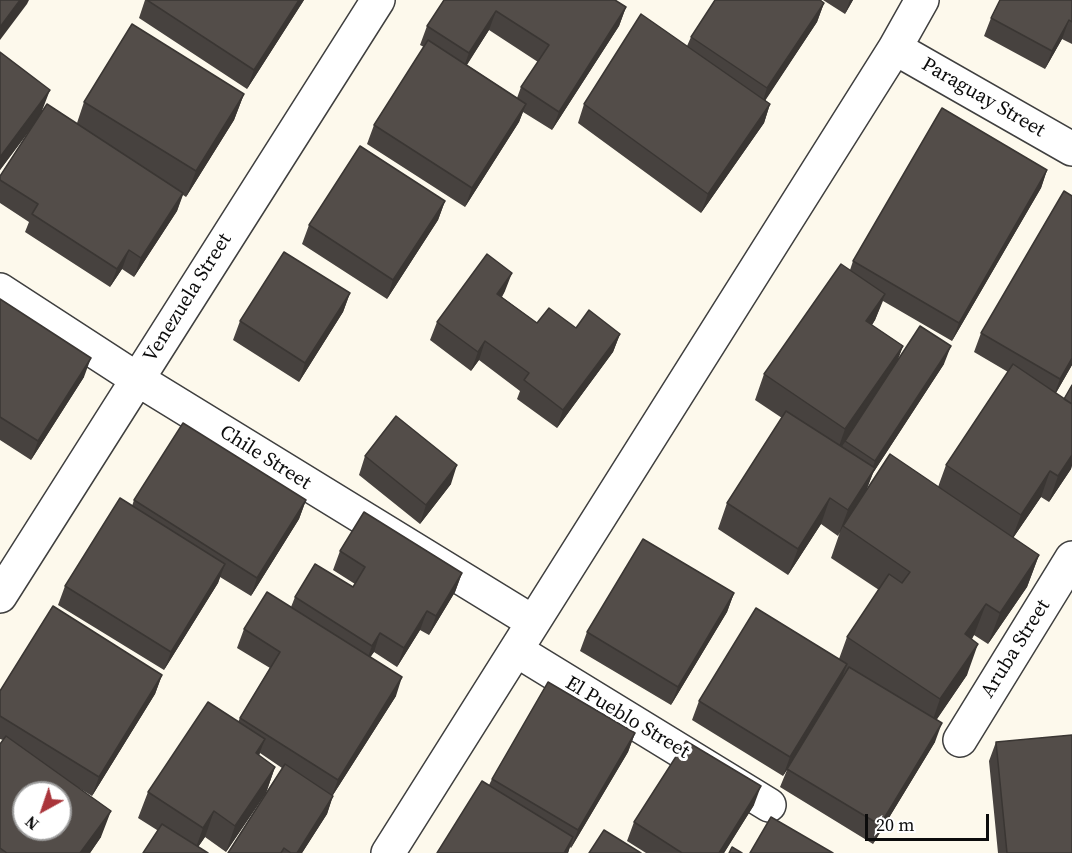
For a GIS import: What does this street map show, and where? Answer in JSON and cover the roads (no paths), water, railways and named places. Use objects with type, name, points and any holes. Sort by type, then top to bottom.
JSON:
[{"type":"street","name":"Venezuela Street","points":[[0,596],[378,0]]},
{"type":"street","points":[[388,853],[895,48],[922,0]]},
{"type":"street","name":"Paraguay Street","points":[[895,48],[1072,149]]},
{"type":"street","name":"Chile Street","points":[[0,290],[137,379],[533,622]]},
{"type":"street","name":"Aruba Street","points":[[960,740],[1072,558]]},
{"type":"street","name":"El Pueblo Street","points":[[516,650],[769,805]]}]
